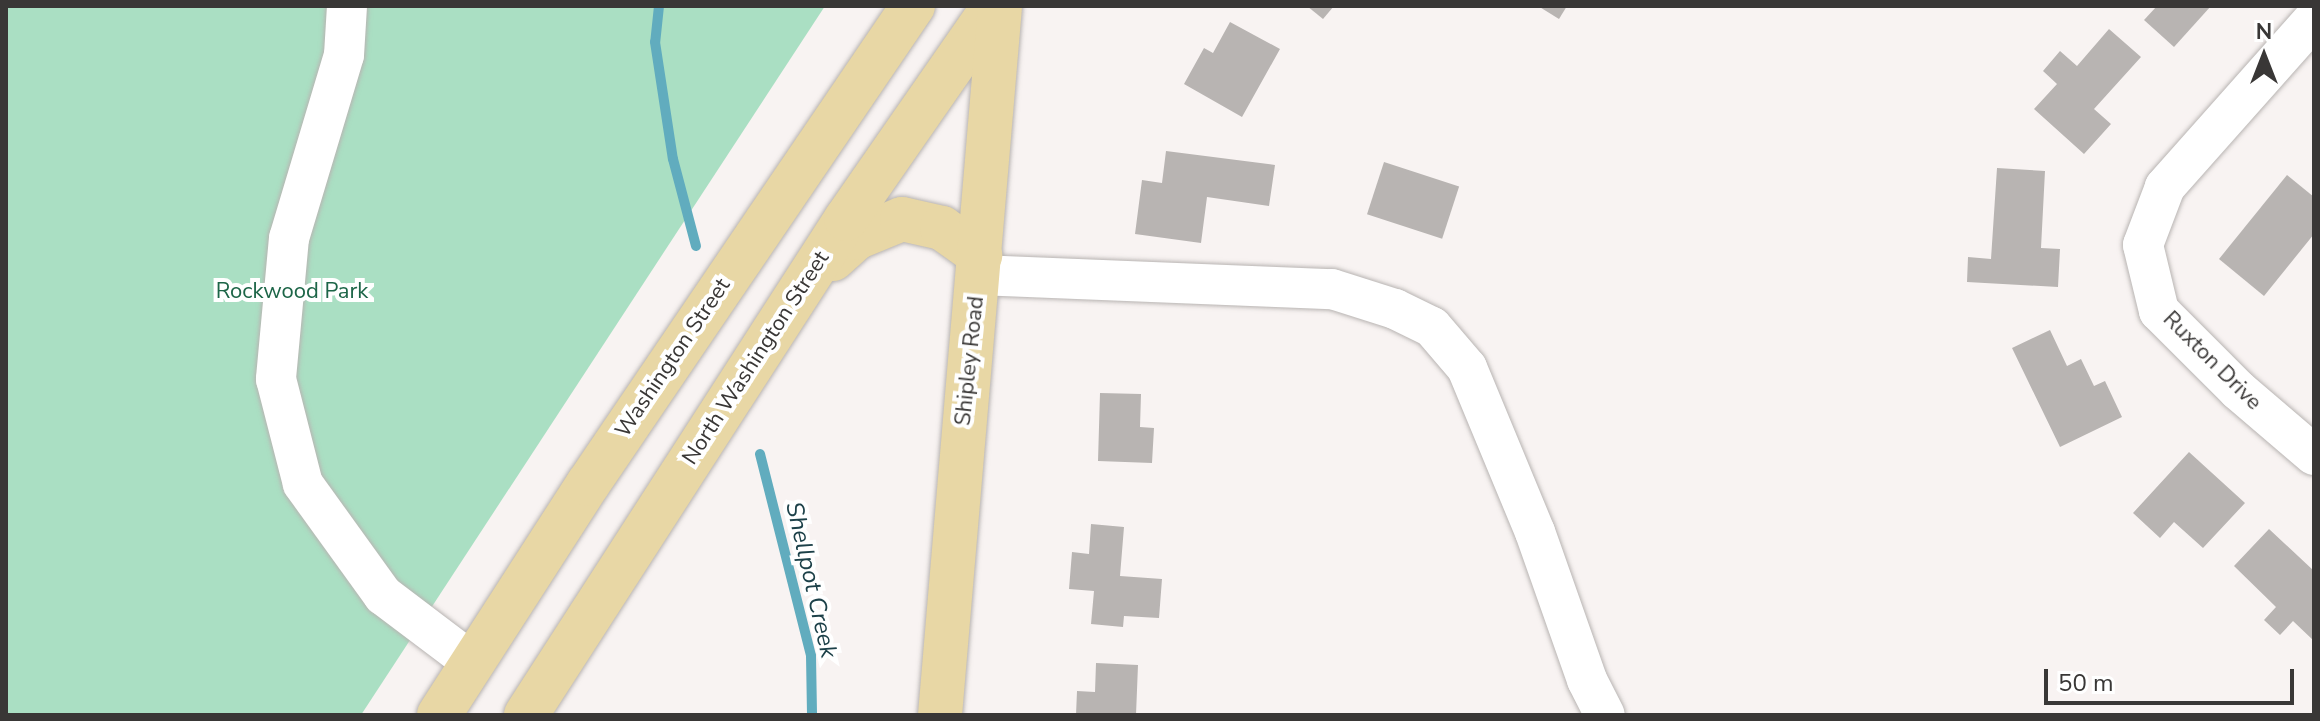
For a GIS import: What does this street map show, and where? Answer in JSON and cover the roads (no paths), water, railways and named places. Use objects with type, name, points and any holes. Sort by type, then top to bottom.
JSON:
[{"type":"main road","name":"Washington Street","points":[[439,715],[689,334],[913,6]]},
{"type":"main road","name":"Shipley Road","points":[[940,715],[979,265],[997,6]]},
{"type":"main road","name":"North Washington Street","points":[[526,715],[746,372],[997,6]]},
{"type":"main road","points":[[793,302],[856,238],[887,222],[917,221],[942,228],[979,265]]},
{"type":"street","points":[[347,6],[344,55],[289,238],[276,379],[303,484],[383,595],[473,663]]},
{"type":"street","name":"Ruxton Drive","points":[[2314,19],[2165,187],[2143,245],[2159,311],[2314,455]]},
{"type":"street","points":[[979,265],[1332,289],[1395,309],[1432,327],[1467,368],[1535,532],[1587,680],[1605,715]]},
{"type":"waterway","name":"Shellpot Creek","points":[[659,6],[655,42],[673,159],[696,246]]},
{"type":"waterway","name":"Shellpot Creek","points":[[760,454],[811,656],[812,715]]},
{"type":"park label","name":"Rockwood Park","points":[[292,292]]}]
